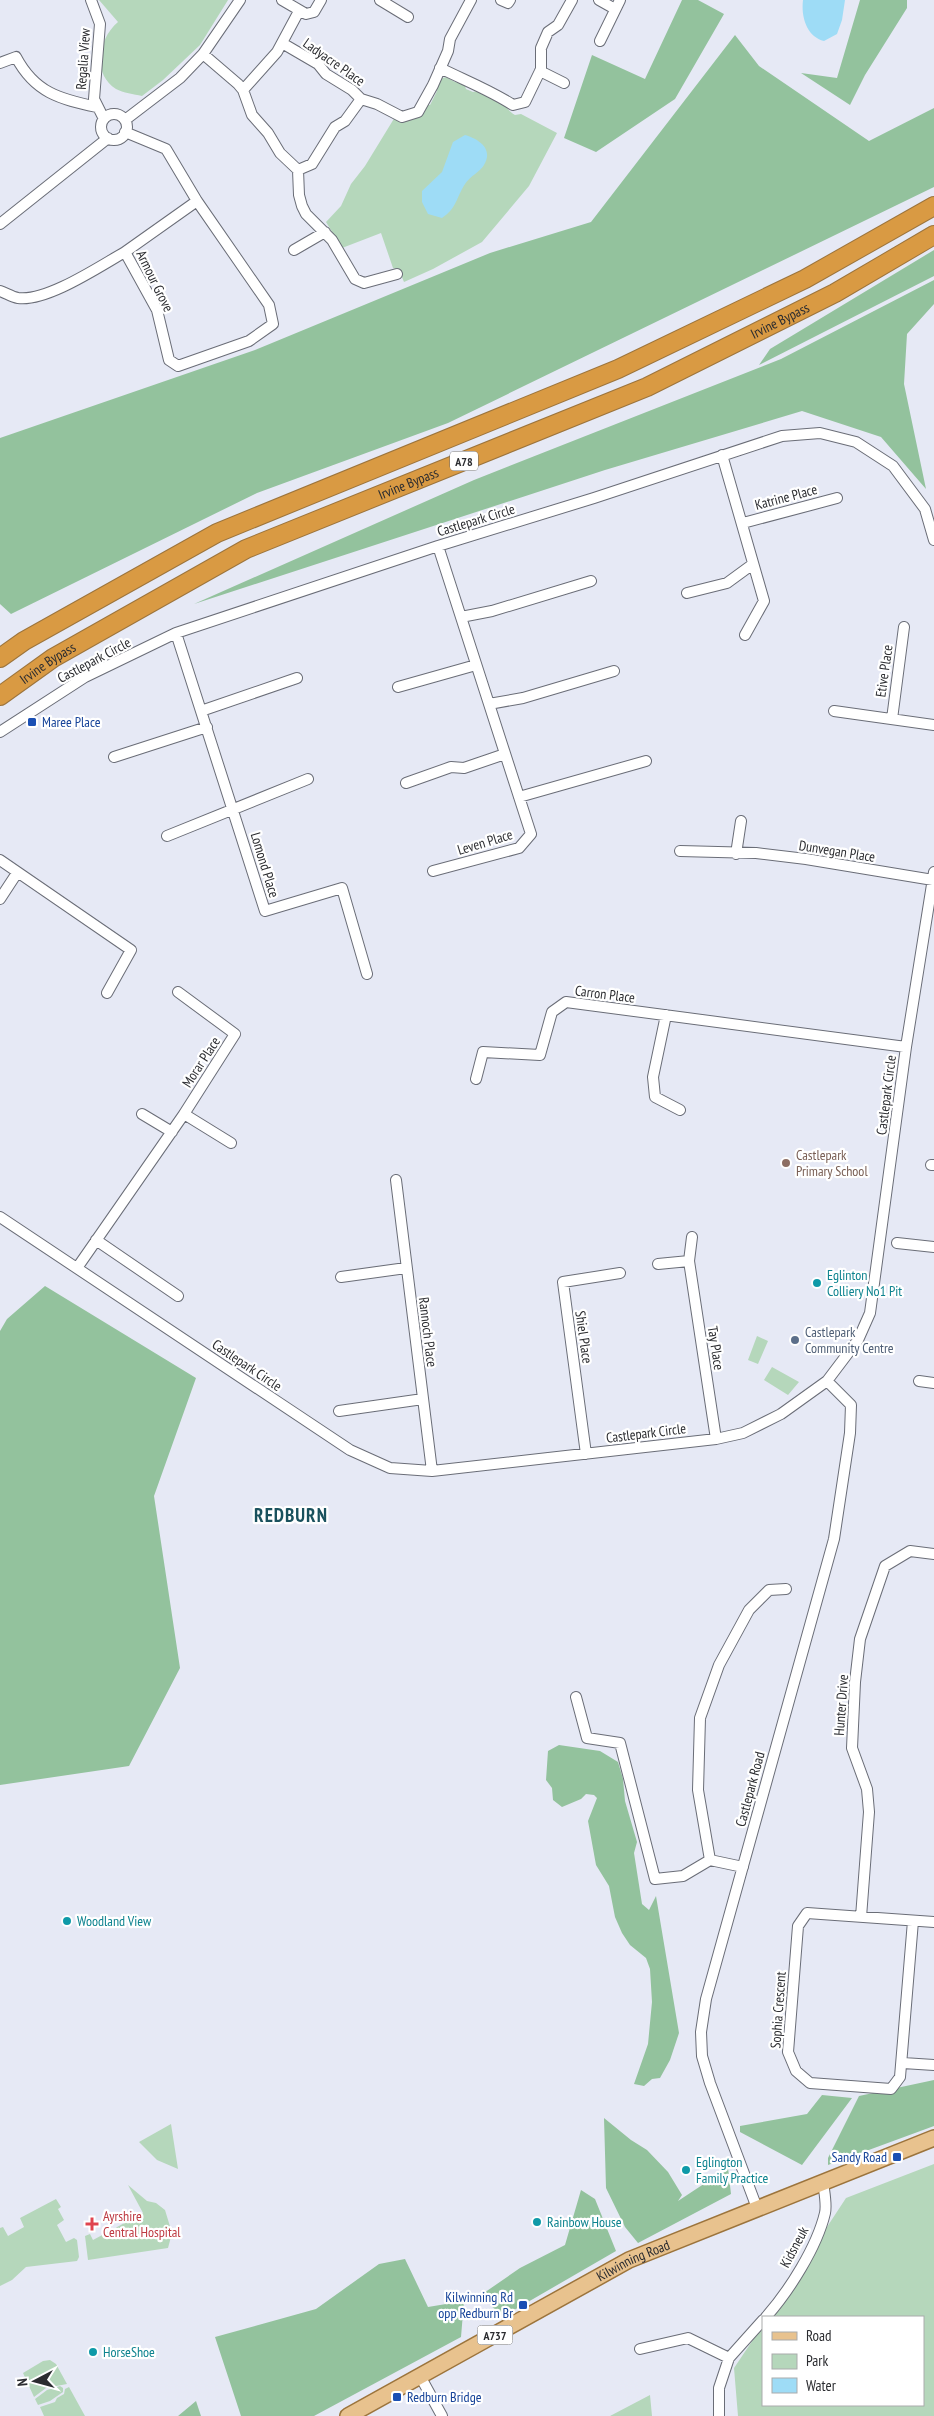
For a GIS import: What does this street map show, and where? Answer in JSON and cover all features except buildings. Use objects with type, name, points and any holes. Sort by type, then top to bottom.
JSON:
[{"type":"highway","name":"Irvine Bypass","points":[[0,658],[24,641],[217,533],[618,369],[805,280],[934,206]]},
{"type":"highway","name":"Irvine Bypass","points":[[0,696],[53,658],[246,549],[647,387],[835,293],[934,235]]},
{"type":"main road","name":"Kilwinning Road","points":[[348,2416],[629,2260],[934,2138]]},
{"type":"street","name":"Regalia View","points":[[91,0],[100,24],[94,99],[104,119]]},
{"type":"street","points":[[125,120],[180,78],[203,54],[240,0]]},
{"type":"street","points":[[282,0],[306,14],[314,12],[321,0]]},
{"type":"street","points":[[380,0],[408,17]]},
{"type":"street","points":[[471,0],[450,39],[448,52],[440,68],[479,88],[492,92],[513,105],[525,102],[540,71],[541,48],[548,32],[558,24],[572,0]]},
{"type":"street","points":[[502,0],[508,3],[510,0]]},
{"type":"street","points":[[599,0],[617,4],[600,41]]},
{"type":"street","name":"Ladyacre Place","points":[[243,90],[277,52],[299,11]]},
{"type":"street","name":"Ladyacre Place","points":[[282,43],[318,64],[326,74],[352,90],[361,99],[377,104],[402,117],[418,112],[440,68]]},
{"type":"street","points":[[203,54],[233,78],[243,90],[252,115],[268,133],[280,153],[298,170],[299,195],[306,214],[325,232],[357,281],[367,282],[397,274]]},
{"type":"street","points":[[0,62],[16,57],[32,81],[47,92],[65,100],[97,106]]},
{"type":"street","points":[[540,71],[564,83]]},
{"type":"street","points":[[298,170],[312,164],[335,128],[345,121],[361,99]]},
{"type":"street","points":[[125,120],[115,114],[104,119],[102,132],[108,138],[116,139],[126,132]]},
{"type":"street","points":[[125,120],[126,132]]},
{"type":"street","points":[[126,132],[166,149],[197,201]]},
{"type":"street","points":[[0,224],[108,138]]},
{"type":"street","name":"Armour Grove","points":[[197,201],[269,305],[273,324],[248,342],[178,366],[169,360],[157,310],[125,252],[197,201]]},
{"type":"street","points":[[294,250],[325,232]]},
{"type":"street","points":[[0,291],[18,298],[32,298],[62,288],[125,252]]},
{"type":"street","name":"Castlepark Circle","points":[[0,732],[85,677],[176,634],[438,546],[782,436],[820,433],[856,442],[893,466],[925,509],[934,540]]},
{"type":"street","name":"Katrine Place","points":[[722,455],[764,601],[745,635]]},
{"type":"street","name":"Katrine Place","points":[[743,523],[837,498]]},
{"type":"street","name":"Leven Place","points":[[433,871],[520,848],[531,834],[438,546]]},
{"type":"street","points":[[687,593],[727,583],[753,564]]},
{"type":"street","points":[[461,617],[492,611],[592,581]]},
{"type":"street","name":"Etive Place","points":[[892,719],[904,626]]},
{"type":"street","name":"Lomond Place","points":[[176,634],[265,911],[342,888],[368,974]]},
{"type":"street","points":[[398,687],[476,665]]},
{"type":"street","points":[[489,704],[523,698],[614,671]]},
{"type":"street","points":[[201,711],[297,678]]},
{"type":"street","name":"Etive Place","points":[[834,711],[934,725]]},
{"type":"street","points":[[114,757],[207,727]]},
{"type":"street","points":[[406,783],[451,767],[464,768],[505,754]]},
{"type":"street","points":[[519,797],[646,761]]},
{"type":"street","points":[[167,836],[308,779]]},
{"type":"street","points":[[736,854],[740,820]]},
{"type":"street","name":"Dunvegan Place","points":[[680,851],[736,854],[756,853],[933,876]]},
{"type":"street","points":[[0,860],[131,950],[107,993]]},
{"type":"street","points":[[0,899],[17,872]]},
{"type":"street","name":"Castlepark Circle","points":[[0,1217],[350,1450],[390,1468],[432,1471],[586,1454],[744,1433],[781,1414],[827,1381],[858,1340],[870,1313],[906,1047],[933,876]]},
{"type":"street","name":"Morar Place","points":[[77,1268],[172,1132],[235,1034],[178,992]]},
{"type":"street","name":"Carron Place","points":[[476,1079],[483,1052],[540,1055],[552,1012],[566,1002],[906,1047]]},
{"type":"street","points":[[666,1016],[653,1076],[655,1097],[680,1110]]},
{"type":"street","points":[[142,1114],[172,1132]]},
{"type":"street","points":[[184,1114],[231,1143]]},
{"type":"street","name":"Rannoch Place","points":[[396,1180],[432,1471]]},
{"type":"street","name":"Tay Place","points":[[692,1238],[689,1261],[716,1438]]},
{"type":"street","points":[[96,1240],[178,1296]]},
{"type":"street","points":[[897,1243],[934,1247]]},
{"type":"street","points":[[658,1264],[689,1261]]},
{"type":"street","points":[[341,1277],[406,1268]]},
{"type":"street","name":"Shiel Place","points":[[586,1454],[563,1282],[620,1273]]},
{"type":"street","name":"Castlepark Road","points":[[757,2208],[710,2083],[702,2056],[701,2032],[706,1998],[834,1539],[850,1433],[851,1405],[827,1381]]},
{"type":"street","points":[[920,1382],[934,1383]]},
{"type":"street","points":[[339,1411],[423,1399]]},
{"type":"street","name":"Hunter Drive","points":[[861,1917],[869,1812],[867,1789],[852,1748],[855,1682],[860,1638],[885,1566],[910,1551],[934,1554]]},
{"type":"street","points":[[710,1860],[698,1790],[700,1718],[719,1665],[749,1610],[769,1590],[786,1589]]},
{"type":"street","points":[[576,1697],[587,1738],[620,1743],[655,1879],[682,1876],[710,1860],[743,1867]]},
{"type":"street","name":"Sophia Crescent","points":[[861,1917],[807,1913],[798,1926],[788,2052],[796,2071],[810,2083],[891,2089],[900,2077],[903,2063],[913,1921]]},
{"type":"street","points":[[861,1917],[934,1922]]},
{"type":"street","points":[[903,2063],[934,2065]]},
{"type":"street","name":"Kidsneuk","points":[[767,2316],[777,2305],[814,2244],[826,2211],[823,2182]]},
{"type":"street","points":[[719,2416],[719,2388],[729,2358],[762,2321]]},
{"type":"street","points":[[640,2349],[688,2338],[729,2358]]},
{"type":"street","points":[[420,2376],[442,2416]]},
{"type":"green space","points":[[99,0],[228,0],[200,45],[163,80],[142,96],[116,89],[103,74],[100,56],[102,46],[111,29],[118,22]]},
{"type":"green space","points":[[682,0],[698,0],[724,14],[675,99],[596,152],[564,138],[592,55],[645,79]]},
{"type":"green space","points":[[860,0],[907,0],[907,8],[865,75],[850,105],[801,73],[837,78]]},
{"type":"green space","points":[[735,35],[759,66],[869,141],[934,108],[934,187],[448,423],[257,493],[11,614],[0,604],[0,438],[255,350],[490,253],[591,222]]},
{"type":"green space","points":[[446,77],[455,82],[464,83],[466,89],[473,92],[483,92],[495,96],[515,115],[521,114],[557,133],[529,186],[482,242],[433,269],[404,282],[399,270],[393,268],[381,233],[342,248],[326,222],[341,206],[351,184],[365,166],[395,117],[404,120],[418,117],[425,105],[430,105],[437,91],[436,86],[439,79]]},
{"type":"green space","points":[[934,250],[934,276],[759,365],[770,349]]},
{"type":"green space","points":[[934,280],[934,304],[907,334],[904,384],[926,489],[881,437],[802,411],[605,470],[194,604],[474,480],[781,359]]},
{"type":"green space","points":[[45,1286],[196,1378],[154,1496],[180,1668],[129,1766],[0,1785],[0,1331],[7,1319]]},
{"type":"green space","points":[[757,1336],[768,1341],[758,1364],[748,1360]]},
{"type":"green space","points":[[772,1367],[799,1382],[788,1395],[764,1380]]},
{"type":"green space","points":[[559,1745],[600,1751],[618,1762],[623,1779],[625,1801],[637,1842],[634,1853],[642,1904],[649,1910],[656,1896],[679,2033],[670,2060],[660,2078],[652,2079],[644,2086],[634,2084],[648,2044],[652,2002],[650,1969],[646,1958],[630,1945],[622,1933],[615,1917],[609,1886],[596,1865],[588,1821],[597,1798],[594,1795],[586,1794],[581,1799],[562,1807],[553,1800],[552,1788],[546,1780],[548,1751]]},
{"type":"green space","points":[[934,2080],[934,2126],[828,2165],[828,2158],[859,2096]]},
{"type":"green space","points":[[822,2095],[852,2098],[802,2165],[740,2132],[740,2126],[807,2114]]},
{"type":"green space","points":[[604,2118],[631,2140],[647,2150],[668,2172],[682,2195],[678,2201],[728,2168],[731,2194],[638,2243],[625,2227],[606,2188]]},
{"type":"green space","points":[[171,2124],[178,2169],[157,2160],[139,2142]]},
{"type":"green space","points":[[934,2164],[934,2416],[738,2416],[734,2368],[762,2326],[762,2406],[924,2406],[924,2316],[769,2316],[846,2198]]},
{"type":"green space","points":[[128,2185],[147,2201],[156,2203],[165,2210],[172,2233],[168,2248],[88,2260],[85,2236],[90,2234],[93,2240],[143,2213]]},
{"type":"green space","points":[[581,2190],[595,2199],[616,2251],[502,2317],[481,2295],[520,2268],[565,2245]]},
{"type":"green space","points":[[56,2199],[61,2207],[58,2209],[64,2220],[57,2225],[66,2242],[74,2238],[77,2240],[79,2257],[77,2261],[26,2267],[12,2280],[0,2286],[0,2228],[3,2227],[8,2236],[24,2227],[20,2218]]},
{"type":"green space","points":[[405,2259],[428,2307],[464,2301],[461,2337],[314,2416],[241,2416],[215,2337],[316,2309],[379,2264]]},
{"type":"green space","points":[[50,2360],[56,2364],[67,2384],[46,2388],[34,2397],[23,2373],[43,2361]]},
{"type":"green space","points":[[60,2386],[63,2388],[63,2392],[50,2401],[38,2405],[35,2399],[47,2390]]},
{"type":"green space","points":[[69,2387],[85,2416],[44,2416],[40,2407],[55,2402],[57,2398],[64,2394],[65,2389]]},
{"type":"green space","points":[[650,2395],[652,2416],[610,2416]]},
{"type":"green space","points":[[196,2401],[201,2416],[178,2416]]},
{"type":"water","points":[[803,0],[845,0],[842,20],[837,34],[824,41],[813,35],[804,19]]},
{"type":"water","points":[[465,135],[483,145],[486,149],[487,159],[480,170],[467,181],[453,207],[447,214],[442,218],[428,214],[422,202],[422,191],[442,172],[453,142]]},
{"type":"place","name":"Maree Place","points":[[32,722]]},
{"type":"place","name":"Castlepark Primary School","points":[[786,1163]]},
{"type":"place","name":"Eglinton Colliery No1 Pit","points":[[817,1283]]},
{"type":"place","name":"Castlepark Community Centre","points":[[795,1340]]},
{"type":"place","name":"Woodland View","points":[[67,1921]]},
{"type":"place","name":"Sandy Road","points":[[897,2157]]},
{"type":"place","name":"Eglington Family Practice","points":[[686,2170]]},
{"type":"place","name":"Rainbow House","points":[[537,2222]]},
{"type":"place","name":"Ayrshire Central Hospital","points":[[92,2224]]},
{"type":"place","name":"Kilwinning Rd opp Redburn Br","points":[[523,2305]]},
{"type":"place","name":"HorseShoe","points":[[93,2352]]},
{"type":"place","name":"Redburn Bridge","points":[[397,2397]]},
{"type":"district","name":"REDBURN","points":[[291,1515]]}]
